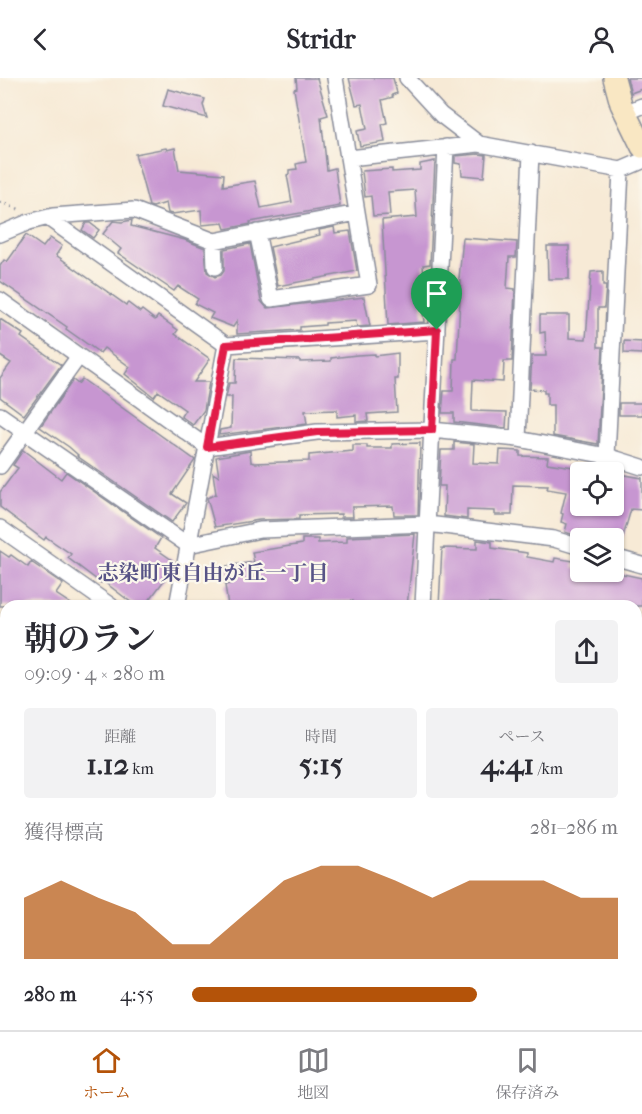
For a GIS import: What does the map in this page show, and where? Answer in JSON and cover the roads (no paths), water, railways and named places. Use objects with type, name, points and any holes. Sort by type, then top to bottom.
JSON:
[{"type":"street","points":[[257,232],[271,299],[369,285],[335,78]]},
{"type":"street","points":[[407,78],[441,115],[479,144]]},
{"type":"street","points":[[614,78],[634,110],[642,147]]},
{"type":"street","points":[[349,158],[479,144],[621,170],[642,161]]},
{"type":"street","points":[[423,600],[446,147]]},
{"type":"street","points":[[518,439],[531,153]]},
{"type":"street","points":[[607,456],[621,170]]},
{"type":"street","points":[[0,234],[29,222],[53,216],[134,210],[214,241],[357,213]]},
{"type":"street","points":[[48,218],[226,345],[437,330]]},
{"type":"street","points":[[214,241],[215,267]]},
{"type":"street","points":[[0,300],[207,447],[317,432],[432,430],[518,439],[607,456],[642,467]]},
{"type":"street","points":[[178,600],[226,345]]},
{"type":"street","points":[[0,466],[80,356]]},
{"type":"street","points":[[0,415],[188,545],[260,530],[427,524],[554,539],[570,544]]},
{"type":"street","points":[[0,528],[102,600]]},
{"type":"street","points":[[624,560],[642,565]]},
{"type":"district","name":"志染町東自由が丘一丁目","points":[[213,573]]}]
